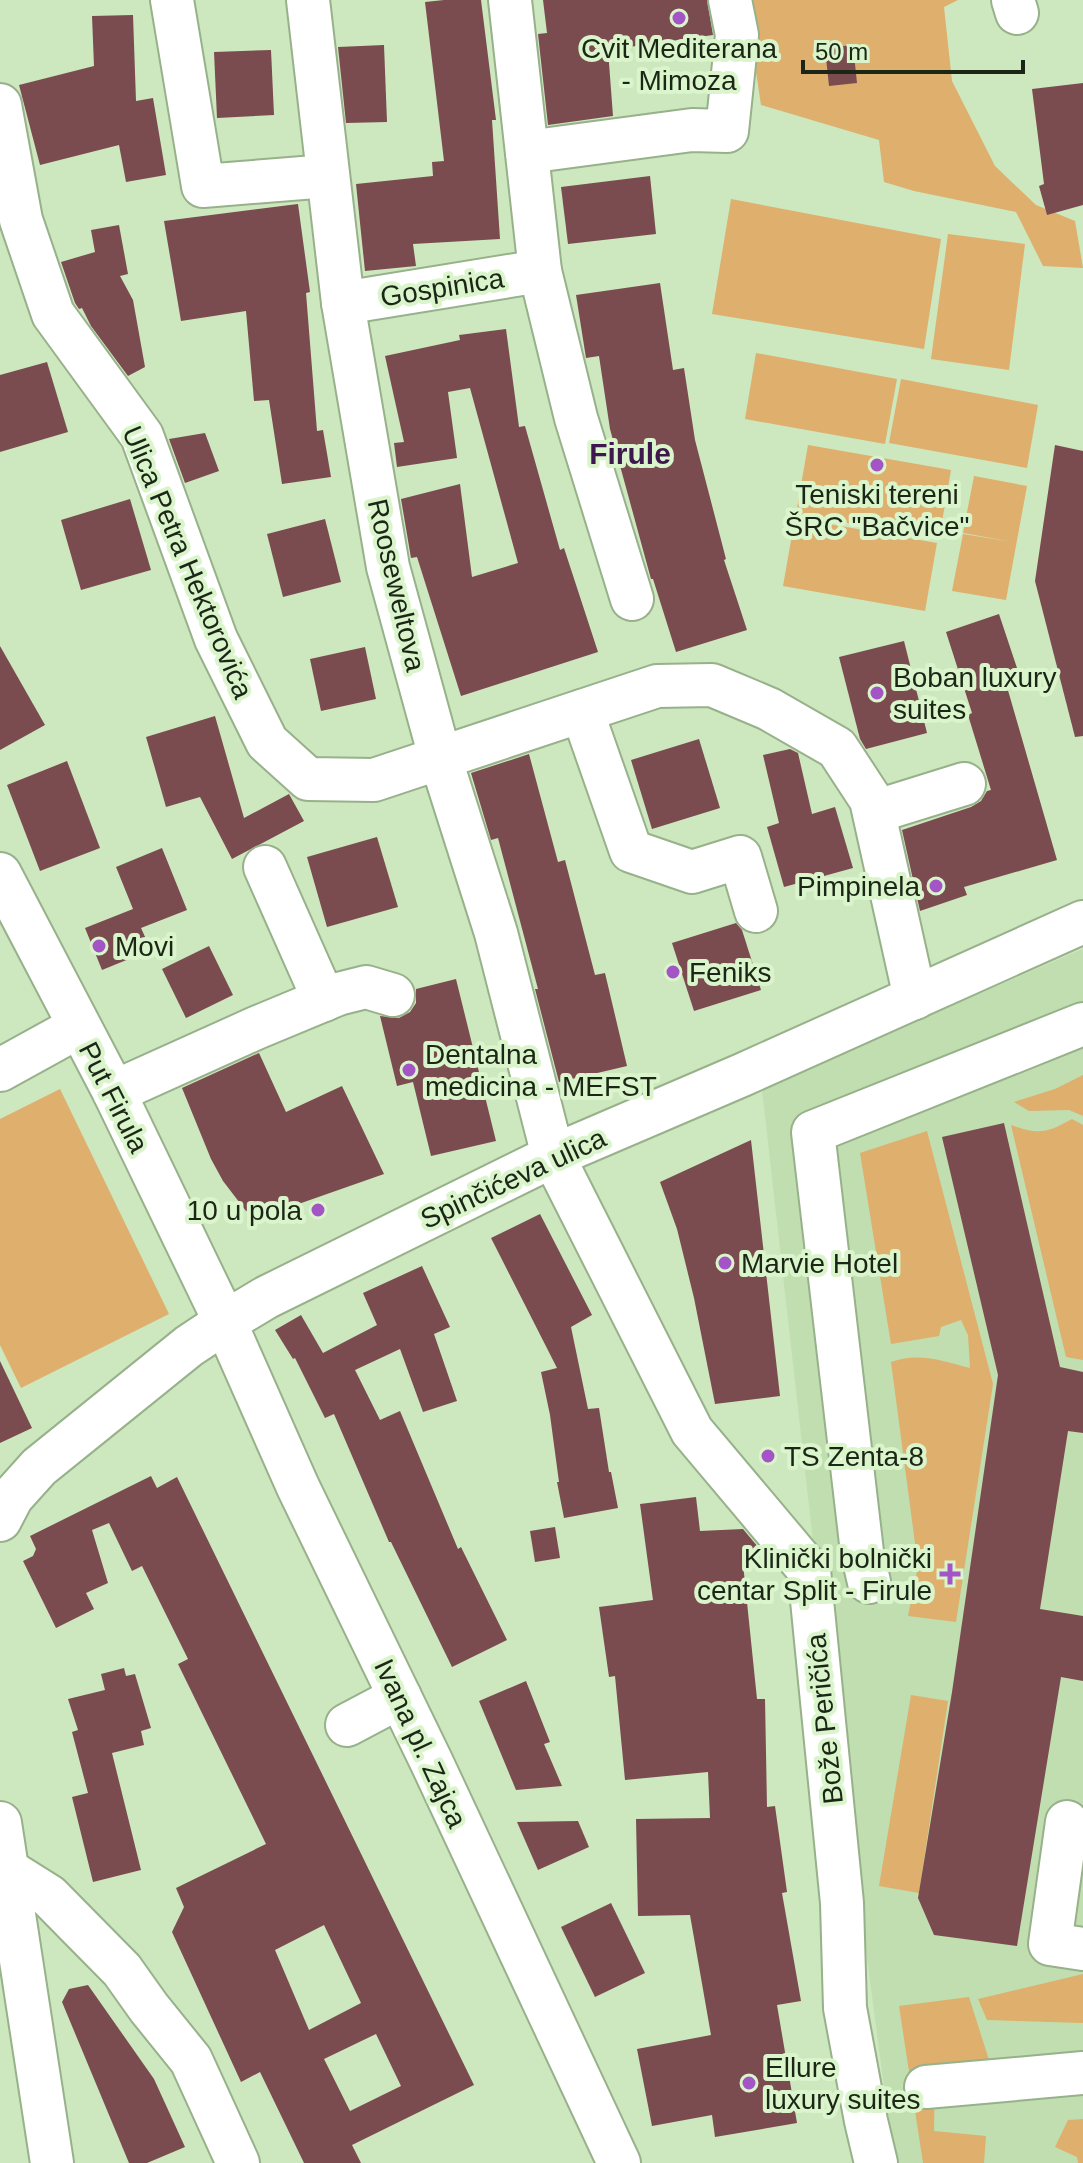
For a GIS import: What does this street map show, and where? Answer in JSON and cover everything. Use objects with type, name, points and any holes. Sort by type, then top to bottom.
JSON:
[{"type":"street","points":[[172,0],[203,186],[328,176]]},
{"type":"street","name":"Rooseweltova","points":[[308,0],[343,303],[388,567],[440,757],[496,933],[553,1156]]},
{"type":"street","name":"Gospinica","points":[[510,0],[540,271],[576,418],[632,599]]},
{"type":"street","points":[[527,152],[692,130],[727,131],[737,35],[730,0]]},
{"type":"street","name":"Ulica Petra Hektorovića","points":[[0,105],[21,220],[53,314],[142,436],[216,639],[267,742],[308,779],[374,780],[657,686],[712,685],[769,709],[837,748],[871,800],[915,998]]},
{"type":"street","name":"Gospinica","points":[[343,303],[540,271]]},
{"type":"street","points":[[582,711],[631,851],[692,872],[740,857],[756,911]]},
{"type":"street","points":[[874,812],[964,784]]},
{"type":"street","points":[[265,867],[324,1000]]},
{"type":"street","name":"Put Firula","points":[[0,874],[114,1092],[225,1322]]},
{"type":"street","name":"Spinčićeva ulica","points":[[0,1520],[12,1497],[39,1467],[189,1346],[267,1297],[553,1156],[1083,922]]},
{"type":"street","points":[[114,1092],[324,1000],[366,987],[393,995]]},
{"type":"street","points":[[553,1156],[692,1431],[809,1570],[866,1567],[813,1132],[1083,1024]]},
{"type":"street","points":[[0,1070],[78,1027]]},
{"type":"street","name":"Ivana pl. Zajca","points":[[225,1322],[298,1487],[619,2163]]},
{"type":"street","name":"Bože Peričića","points":[[809,1570],[842,1903],[845,2008],[876,2163]]},
{"type":"street","points":[[347,1725],[400,1697]]},
{"type":"street","points":[[1067,1822],[1050,1944],[1083,1949]]},
{"type":"street","points":[[0,1823],[52,2163]]},
{"type":"street","points":[[6,1869],[49,1896],[122,1970],[191,2060],[238,2163]]},
{"type":"street","points":[[926,2087],[1083,2073]]},
{"type":"shaded area","points":[[745,0],[958,0],[944,7],[952,81],[995,166],[1036,205],[1075,221],[1083,268],[1043,266],[1016,212],[884,182],[879,140],[761,105]]},
{"type":"shaded area","points":[[731,199],[941,239],[924,349],[712,314]]},
{"type":"shaded area","points":[[948,234],[1025,244],[1009,370],[931,359]]},
{"type":"shaded area","points":[[756,353],[897,379],[885,444],[745,419]]},
{"type":"shaded area","points":[[901,379],[1038,405],[1027,468],[889,443]]},
{"type":"shaded area","points":[[808,445],[951,470],[939,539],[796,514]]},
{"type":"shaded area","points":[[974,476],[1027,486],[1006,600],[952,591],[963,534],[1013,542],[963,533]]},
{"type":"shaded area","points":[[795,518],[937,543],[925,611],[783,586]]},
{"type":"shaded area","name":"Klinički bolnički centar Split - Firule","points":[[1083,949],[1083,2163],[892,2163],[819,1594],[762,1089]]},
{"type":"shaded area","points":[[1083,1075],[1083,1116],[1069,1110],[1029,1111],[1014,1102],[1055,1089]]},
{"type":"shaded area","points":[[60,1089],[169,1314],[21,1388],[0,1345],[0,1119]]},
{"type":"shaded area","points":[[1072,1119],[1083,1125],[1083,1360],[1066,1357],[1011,1125],[1043,1131]]},
{"type":"shaded area","points":[[927,1131],[993,1384],[956,1622],[908,1616],[918,1566],[891,1362],[921,1358],[970,1368],[968,1335],[961,1320],[941,1327],[939,1336],[891,1344],[860,1153]]},
{"type":"shaded area","points":[[911,1695],[948,1701],[919,1893],[879,1886]]},
{"type":"shaded area","points":[[1083,1974],[1083,2023],[987,2020],[978,1999]]},
{"type":"shaded area","points":[[969,1997],[990,2063],[935,2070],[934,2131],[986,2136],[984,2163],[923,2163],[899,2006]]},
{"type":"shaded area","points":[[1083,2119],[1083,2163],[1078,2163],[1077,2157],[1055,2147],[1068,2120]]},
{"type":"building","points":[[481,0],[496,120],[492,120],[500,239],[413,244],[416,266],[365,271],[356,184],[433,176],[432,162],[444,161],[425,2]]},
{"type":"building","points":[[543,0],[707,0],[713,35],[608,50],[613,116],[548,125],[538,34],[547,33]]},
{"type":"building","points":[[133,15],[136,101],[153,98],[166,175],[126,182],[119,145],[40,165],[19,85],[94,66],[92,16]]},
{"type":"building","points":[[384,45],[387,122],[346,123],[338,47]]},
{"type":"building","points":[[853,45],[857,83],[829,86],[825,48]]},
{"type":"building","points":[[271,50],[274,115],[217,118],[214,52]]},
{"type":"building","points":[[1083,83],[1083,205],[1047,215],[1039,186],[1044,184],[1032,89]]},
{"type":"building","points":[[650,176],[656,234],[568,244],[561,187]]},
{"type":"building","points":[[298,204],[310,292],[306,293],[317,431],[323,430],[331,477],[282,484],[269,400],[254,401],[246,311],[181,321],[164,221]]},
{"type":"building","points":[[119,225],[128,274],[120,276],[133,300],[145,367],[128,376],[91,326],[82,308],[79,309],[75,303],[61,262],[95,252],[91,230]]},
{"type":"building","points":[[660,283],[673,370],[684,368],[695,440],[724,560],[747,630],[676,652],[651,579],[610,429],[599,356],[586,358],[576,295]]},
{"type":"building","points":[[506,329],[519,427],[525,426],[560,550],[564,548],[598,652],[461,696],[417,557],[411,558],[401,499],[460,484],[472,577],[518,563],[470,388],[448,392],[457,458],[397,467],[394,443],[404,442],[385,356],[460,340],[459,335]]},
{"type":"building","points":[[47,362],[68,432],[0,452],[0,375]]},
{"type":"building","points":[[205,433],[219,471],[185,483],[169,439]]},
{"type":"building","points":[[1055,445],[1083,451],[1083,736],[1075,737],[1035,581]]},
{"type":"building","points":[[130,499],[151,570],[81,590],[61,520]]},
{"type":"building","points":[[325,519],[341,582],[283,597],[267,534]]},
{"type":"building","points":[[999,614],[1017,668],[1003,673],[1057,860],[964,887],[967,895],[920,911],[902,830],[971,807],[991,790],[968,715],[972,713],[946,632]]},
{"type":"building","points":[[904,641],[927,733],[866,749],[860,739],[839,657]]},
{"type":"building","points":[[0,646],[45,725],[0,750]]},
{"type":"building","points":[[365,647],[376,699],[321,711],[310,659]]},
{"type":"building","points":[[215,716],[244,818],[289,794],[304,821],[232,859],[200,797],[166,807],[146,737]]},
{"type":"building","points":[[699,739],[720,808],[652,829],[631,760]]},
{"type":"building","points":[[790,749],[798,753],[812,814],[835,807],[853,868],[784,887],[767,827],[779,823],[763,755]]},
{"type":"building","points":[[529,754],[558,862],[565,860],[595,975],[605,973],[627,1066],[559,1082],[498,838],[491,840],[471,773]]},
{"type":"building","points":[[67,761],[100,848],[40,871],[7,785]]},
{"type":"building","points":[[377,837],[398,907],[327,927],[307,857]]},
{"type":"building","points":[[162,848],[187,910],[141,928],[151,950],[102,970],[85,928],[133,909],[116,867]]},
{"type":"building","points":[[736,923],[742,930],[761,990],[694,1011],[672,943]]},
{"type":"building","points":[[209,946],[233,995],[186,1018],[162,969]]},
{"type":"building","points":[[456,979],[496,1141],[431,1156],[413,1082],[397,1086],[380,1016],[399,1018],[410,1012],[416,1003],[416,989]]},
{"type":"building","points":[[259,1053],[286,1112],[342,1086],[384,1174],[270,1214],[246,1211],[211,1159],[182,1088]]},
{"type":"building","points":[[1004,1123],[1060,1367],[1083,1372],[1083,1433],[1068,1431],[1040,1609],[1083,1616],[1083,1681],[1061,1677],[1017,1946],[934,1935],[918,1898],[952,1692],[998,1375],[942,1137]]},
{"type":"building","name":"Marvie Hotel","points":[[751,1140],[780,1396],[715,1404],[677,1229],[660,1182]]},
{"type":"building","points":[[540,1214],[592,1315],[571,1327],[588,1409],[599,1408],[618,1508],[564,1518],[541,1372],[557,1368],[491,1238]]},
{"type":"building","points":[[422,1266],[450,1327],[434,1334],[457,1401],[423,1412],[400,1349],[355,1370],[380,1420],[400,1411],[458,1549],[461,1547],[507,1640],[452,1667],[389,1542],[334,1414],[325,1418],[295,1358],[275,1330],[301,1315],[323,1353],[377,1325],[363,1293]]},
{"type":"building","points":[[0,1361],[32,1428],[0,1443]]},
{"type":"building","points":[[151,1476],[157,1488],[177,1477],[474,2085],[352,2145],[361,2163],[304,2163],[260,2072],[241,2082],[172,1932],[184,1907],[176,1888],[266,1844],[178,1664],[188,1659],[142,1566],[132,1571],[109,1523],[92,1530],[108,1583],[86,1593],[94,1609],[56,1628],[23,1561],[33,1556],[36,1549],[30,1536]],"holes":[[[324,1925],[361,2003],[309,2030],[275,1950]],[[376,2034],[401,2086],[350,2111],[324,2059]]]},
{"type":"building","points":[[696,1497],[700,1531],[743,1529],[763,1553],[742,1554],[757,1699],[765,1699],[767,1807],[775,1806],[787,1892],[782,1893],[801,2001],[777,2005],[797,2123],[715,2137],[712,2115],[652,2126],[637,2049],[711,2035],[690,1915],[638,1916],[636,1819],[710,1818],[708,1772],[625,1780],[615,1676],[609,1677],[599,1607],[653,1600],[640,1504]]},
{"type":"building","points":[[555,1527],[560,1558],[535,1562],[530,1531]]},
{"type":"building","points":[[124,1668],[126,1676],[135,1674],[151,1728],[141,1731],[144,1745],[112,1753],[141,1870],[93,1882],[72,1797],[88,1793],[72,1732],[78,1730],[68,1699],[105,1690],[101,1674]]},
{"type":"building","points":[[526,1681],[550,1742],[544,1744],[562,1786],[516,1790],[479,1701]]},
{"type":"building","points":[[578,1821],[589,1847],[538,1870],[517,1822]]},
{"type":"building","points":[[611,1903],[645,1973],[595,1997],[561,1927]]},
{"type":"building","points":[[88,1985],[154,2079],[185,2147],[147,2163],[129,2163],[62,2002],[69,1989]]},
{"type":"place","name":"Cvit Mediterana - Mimoza","points":[[679,18]]},
{"type":"place","name":"Teniski tereni ŠRC \"Bačvice\"","points":[[877,465]]},
{"type":"place","name":"Boban luxury suites","points":[[877,693]]},
{"type":"place","name":"Pimpinela","points":[[936,886]]},
{"type":"place","name":"Movi","points":[[99,946]]},
{"type":"place","name":"Feniks","points":[[673,972]]},
{"type":"place","name":"Dentalna medicina - MEFST","points":[[409,1070]]},
{"type":"place","name":"10 u pola","points":[[318,1210]]},
{"type":"place","name":"Marvie Hotel","points":[[725,1263]]},
{"type":"place","name":"TS Zenta-8","points":[[768,1456]]},
{"type":"place","name":"Klinički bolnički centar Split - Firule","points":[[950,1574]]},
{"type":"place","name":"Ellure luxury suites","points":[[749,2083]]},
{"type":"district","name":"Firule","points":[[630,454]]}]
